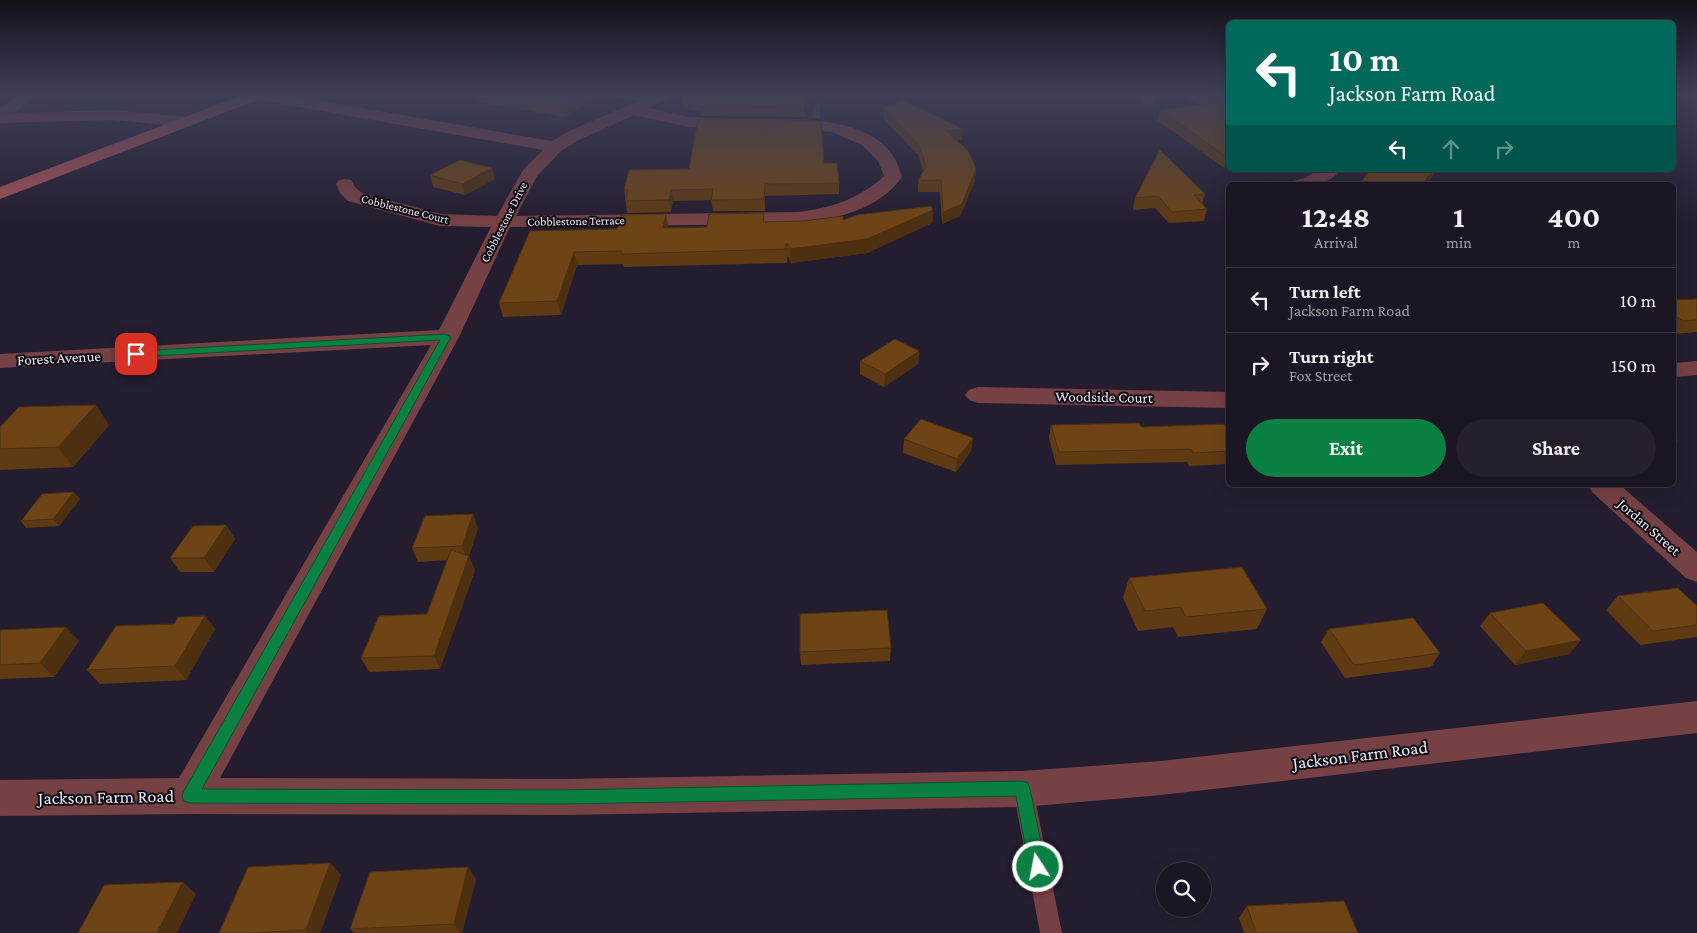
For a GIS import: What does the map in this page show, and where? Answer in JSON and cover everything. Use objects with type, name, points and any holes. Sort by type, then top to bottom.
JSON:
[{"type":"main road","points":[[0,193],[149,137]]},
{"type":"street","points":[[497,137],[555,147]]},
{"type":"street","name":"Cobblestone Drive","points":[[190,796],[446,337],[529,174],[555,147],[572,137]]},
{"type":"street","name":"Cobblestone Terrace","points":[[503,222],[788,218],[824,215],[865,200],[880,191],[893,177],[886,158],[868,141],[858,137]]},
{"type":"street","points":[[1311,182],[1328,172]]},
{"type":"street","name":"Cobblestone Court","points":[[345,184],[346,189],[356,197],[440,220],[503,222]]},
{"type":"street","name":"Forest Avenue","points":[[0,361],[446,337]]},
{"type":"street","points":[[1676,370],[1697,368]]},
{"type":"street","name":"Woodside Court","points":[[978,395],[1226,400]]},
{"type":"street","name":"Jordan Street","points":[[1604,487],[1697,570]]},
{"type":"street","name":"Jackson Farm Road","points":[[0,798],[190,796],[563,797],[1022,789],[1161,778],[1697,717]]},
{"type":"lane","points":[[1022,789],[1051,933]]},
{"type":"building","points":[[695,137],[822,137],[824,163],[837,163],[839,183],[765,184],[764,199],[711,200],[713,189],[671,190],[669,200],[625,201],[628,190],[624,190],[629,170],[689,169]]},
{"type":"building","points":[[911,137],[953,137],[969,152],[976,169],[962,204],[943,212],[941,180],[918,181],[926,166],[919,145]]},
{"type":"building","points":[[1198,137],[1226,137],[1226,156]]},
{"type":"building","points":[[1160,150],[1205,194],[1194,195],[1207,209],[1172,212],[1158,196],[1135,198]]},
{"type":"building","points":[[460,160],[492,168],[462,184],[430,175]]},
{"type":"building","points":[[1369,172],[1432,172],[1424,182],[1361,182]]},
{"type":"building","points":[[931,206],[933,210],[867,239],[790,249],[788,244],[786,244],[786,249],[621,254],[622,251],[574,252],[557,301],[499,303],[530,231],[617,229],[621,215],[666,214],[663,228],[707,227],[709,214],[764,213],[763,222],[803,221],[843,216],[843,220],[857,215]]},
{"type":"building","points":[[1697,299],[1697,320],[1683,321],[1676,316],[1676,300]]},
{"type":"building","points":[[895,339],[919,351],[885,374],[860,361]]},
{"type":"building","points":[[96,405],[58,447],[0,449],[0,427],[19,407]]},
{"type":"building","points":[[921,419],[973,438],[957,459],[904,439]]},
{"type":"building","points":[[1139,423],[1141,427],[1226,424],[1226,451],[1193,453],[1191,449],[1059,452],[1051,425]]},
{"type":"building","points":[[74,492],[53,519],[21,521],[42,494]]},
{"type":"building","points":[[473,514],[462,546],[412,548],[425,516]]},
{"type":"building","points":[[226,525],[204,558],[170,558],[193,526]]},
{"type":"building","points":[[451,550],[469,556],[434,656],[361,658],[379,616],[427,614]]},
{"type":"building","points":[[1242,567],[1267,609],[1186,617],[1181,607],[1145,611],[1129,578]]},
{"type":"building","points":[[1678,588],[1697,606],[1697,625],[1653,631],[1618,596]]},
{"type":"building","points":[[1543,603],[1581,640],[1526,651],[1490,613]]},
{"type":"building","points":[[887,610],[891,648],[800,652],[800,614]]},
{"type":"building","points":[[205,616],[175,666],[87,670],[116,626],[174,624],[178,617]]},
{"type":"building","points":[[1413,618],[1440,653],[1354,665],[1329,629]]},
{"type":"building","points":[[66,627],[40,663],[0,665],[0,630]]},
{"type":"building","points":[[330,863],[306,930],[219,933],[248,867]]},
{"type":"building","points":[[468,867],[454,924],[350,929],[370,872]]},
{"type":"building","points":[[183,882],[157,933],[78,933],[104,885]]},
{"type":"building","points":[[1344,901],[1358,933],[1256,933],[1247,906]]},
{"type":"route","points":[[136,354],[446,337],[190,796],[563,797],[1022,789],[1038,867]]}]
